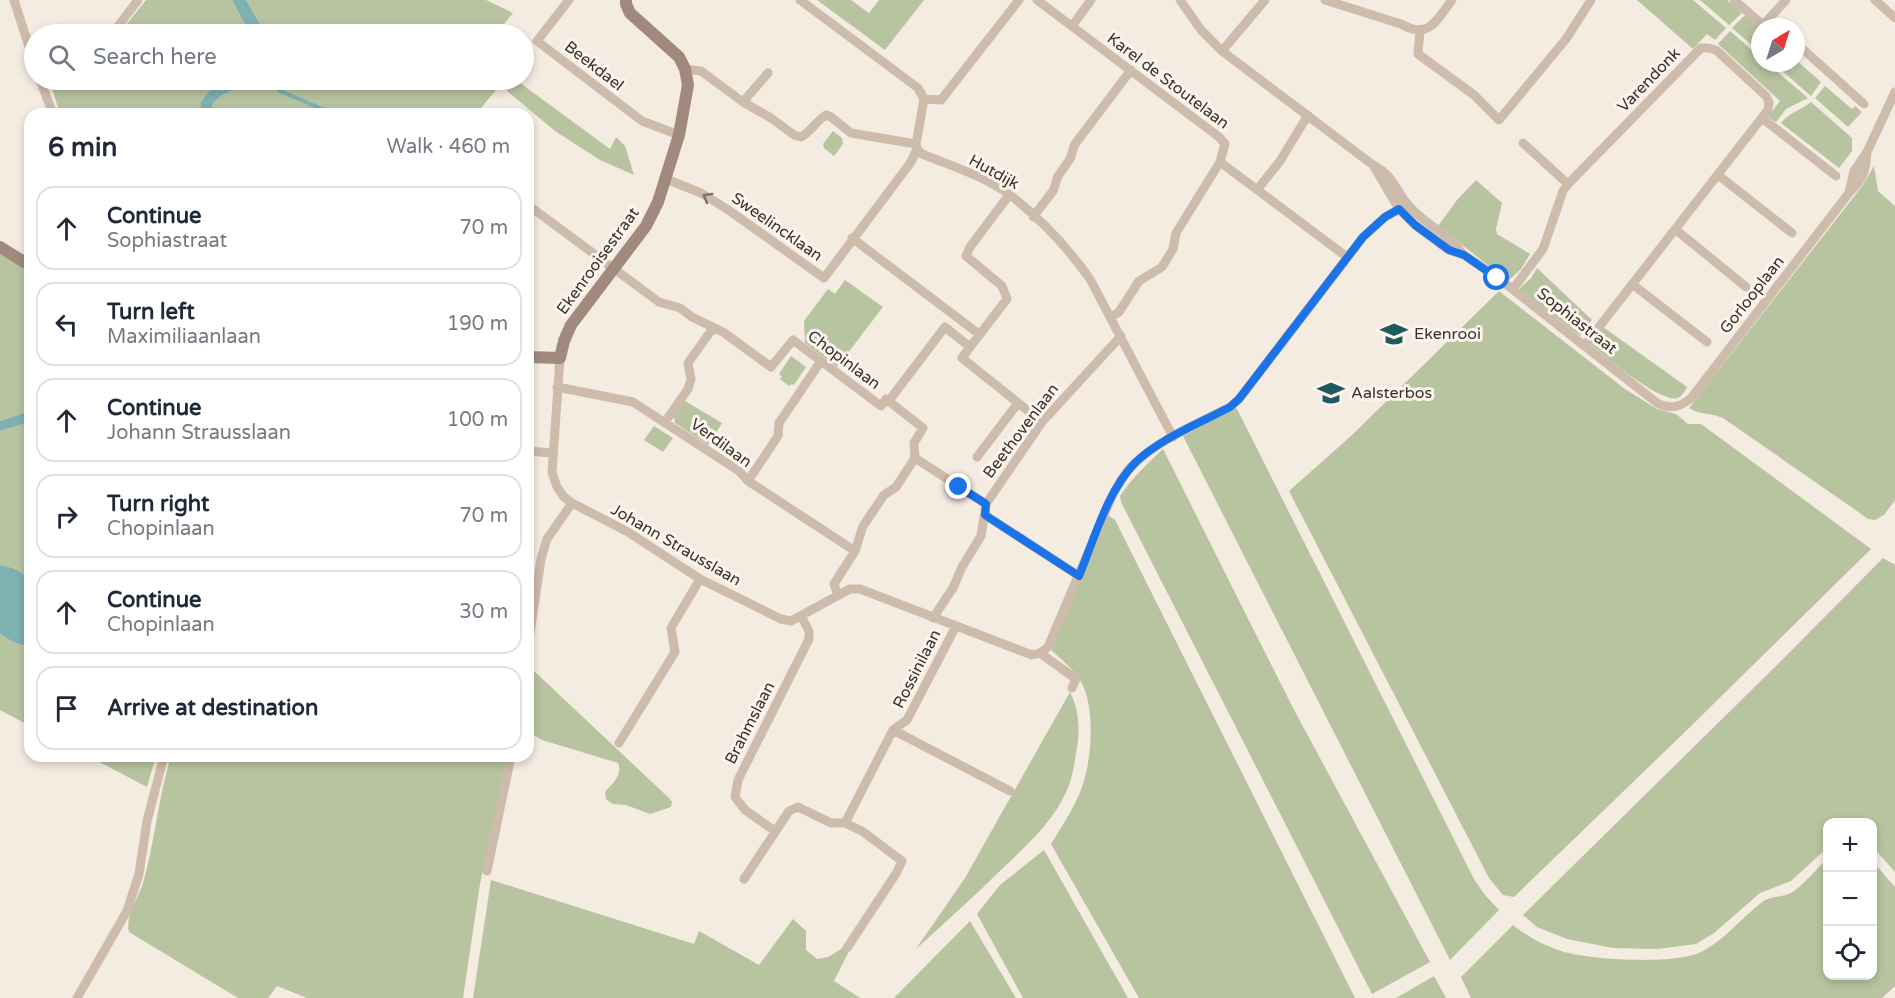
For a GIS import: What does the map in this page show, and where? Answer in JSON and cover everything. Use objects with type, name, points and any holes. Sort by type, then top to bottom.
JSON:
[{"type":"street","points":[[14,0],[24,31]]},
{"type":"street","points":[[120,24],[138,0]]},
{"type":"street","name":"Beekdael","points":[[568,0],[537,41],[642,121],[679,135]]},
{"type":"street","points":[[800,0],[918,88],[924,99],[917,147]]},
{"type":"street","points":[[924,99],[941,100],[1019,0]]},
{"type":"street","name":"Karel de Stoutelaan","points":[[1037,0],[1219,137],[1225,144],[1220,162]]},
{"type":"street","points":[[1072,26],[1091,0]]},
{"type":"street","name":"Sophiastraat","points":[[1180,0],[1201,30],[1222,51],[1373,165],[1415,225],[1449,250],[1464,255],[1513,290],[1658,403],[1672,407]]},
{"type":"street","points":[[1222,51],[1265,0]]},
{"type":"street","points":[[1327,0],[1401,24],[1411,30],[1420,31],[1427,30],[1433,25],[1452,0]]},
{"type":"street","points":[[1420,31],[1418,54],[1473,95],[1499,120],[1566,39],[1591,0]]},
{"type":"street","points":[[1734,0],[1755,18]]},
{"type":"street","points":[[1769,18],[1786,0]]},
{"type":"street","points":[[1875,0],[1895,18]]},
{"type":"street","points":[[624,1],[630,13],[679,57],[685,69]]},
{"type":"street","name":"Varendonk","points":[[1513,290],[1543,249],[1563,191],[1568,184],[1701,48],[1716,50],[1766,96],[1769,102],[1768,110],[1762,118]]},
{"type":"street","points":[[1805,51],[1863,104]]},
{"type":"street","name":"Ekenrooisestraat","points":[[560,358],[564,341],[572,324],[646,226],[658,202],[679,135],[688,85],[685,69]]},
{"type":"street","name":"Hutdijk","points":[[685,69],[701,71],[794,135],[801,137],[807,134],[820,118],[826,115],[851,133],[917,147],[922,154],[974,175],[1009,195],[1073,255],[1090,279],[1173,437]]},
{"type":"street","points":[[1033,217],[1053,191],[1058,176],[1070,159],[1075,144],[1131,70]]},
{"type":"street","points":[[743,102],[768,73]]},
{"type":"street","points":[[44,90],[51,108]]},
{"type":"street","name":"Gorlooplaan","points":[[1672,407],[1685,403],[1692,397],[1849,193],[1854,171],[1867,152],[1894,97]]},
{"type":"street","points":[[1257,190],[1280,160],[1308,115]]},
{"type":"street","points":[[1585,345],[1762,118],[1836,176]]},
{"type":"street","points":[[1522,143],[1568,184]]},
{"type":"street","name":"Sweelincklaan","points":[[666,178],[701,193],[728,209],[824,278],[911,162],[917,147]]},
{"type":"street","points":[[1111,317],[1119,312],[1139,281],[1162,267],[1173,249],[1176,233],[1220,162],[1347,257]]},
{"type":"street","points":[[1718,175],[1792,233]]},
{"type":"street","points":[[1009,195],[970,247],[966,256],[1002,286],[1007,298],[962,358],[1042,422]]},
{"type":"street","points":[[801,616],[850,589],[860,589],[1032,655],[1040,653],[1048,647],[1122,477],[1135,462],[1173,437],[1230,407],[1239,399],[1363,237],[1385,217],[1403,207]]},
{"type":"street","name":"Chopinlaan","points":[[534,210],[659,302],[680,308],[692,317],[723,332],[771,367],[793,340],[881,406],[886,399],[923,428],[914,443],[915,458]]},
{"type":"street","points":[[1676,229],[1746,287]]},
{"type":"street","points":[[852,238],[980,334]]},
{"type":"street","points":[[0,247],[24,262]]},
{"type":"street","points":[[1632,284],[1707,342]]},
{"type":"street","points":[[888,402],[945,327],[970,347]]},
{"type":"street","points":[[665,422],[688,388],[691,379],[688,363],[713,328]]},
{"type":"street","name":"Beethovenlaan","points":[[933,618],[953,588],[962,567],[981,536],[986,504],[1042,422],[1120,336]]},
{"type":"street","points":[[534,357],[560,358]]},
{"type":"street","name":"Johann Strausslaan","points":[[560,358],[552,472],[556,487],[564,497],[628,532],[700,579],[781,619],[791,621],[801,616]]},
{"type":"street","points":[[748,481],[778,436],[779,423],[820,361]]},
{"type":"street","name":"Verdilaan","points":[[557,387],[633,402],[855,551]]},
{"type":"street","name":"Beethovenlaan","points":[[977,457],[1018,403]]},
{"type":"street","points":[[534,452],[552,453]]},
{"type":"street","points":[[838,595],[834,584],[855,551],[863,526],[884,495],[896,487],[915,458],[986,504]]},
{"type":"street","points":[[534,575],[547,539],[572,503]]},
{"type":"street","points":[[985,515],[1079,576]]},
{"type":"street","points":[[619,743],[675,651],[671,628],[700,579]]},
{"type":"street","name":"Brahmslaan","points":[[775,831],[746,810],[735,797],[738,780],[808,639],[809,631],[801,616]]},
{"type":"street","name":"Rossinilaan","points":[[845,823],[893,730],[907,720],[956,626]]},
{"type":"street","points":[[1040,653],[1076,679],[1072,688]]},
{"type":"street","points":[[893,730],[1010,791]]},
{"type":"street","points":[[77,998],[127,911],[139,874],[147,820],[162,762]]},
{"type":"street","points":[[487,871],[510,762]]},
{"type":"street","points":[[744,879],[789,811],[798,807],[831,822],[845,823],[862,831],[902,861],[847,948]]},
{"type":"green space","points":[[146,0],[232,0],[245,24],[127,24]]},
{"type":"green space","points":[[246,0],[486,0],[513,13],[504,24],[260,24]]},
{"type":"green space","points":[[817,0],[851,0],[869,13],[879,0],[924,0],[885,50]]},
{"type":"green space","points":[[1637,0],[1693,0],[1726,28],[1715,40],[1707,34],[1693,49]]},
{"type":"green space","points":[[1700,0],[1727,0],[1742,13],[1729,25]]},
{"type":"green space","points":[[1745,15],[1751,20],[1751,44],[1732,28]]},
{"type":"green space","points":[[1730,31],[1751,49],[1751,72],[1778,72],[1808,98],[1786,109],[1776,122],[1768,117],[1780,101],[1718,44]]},
{"type":"green space","points":[[1805,68],[1821,82],[1811,96],[1783,72],[1805,72]]},
{"type":"green space","points":[[1825,86],[1852,109],[1855,106],[1862,112],[1848,127],[1815,98]]},
{"type":"green space","points":[[52,90],[213,90],[200,104],[201,108],[58,108]]},
{"type":"green space","points":[[236,90],[496,90],[481,108],[213,108],[217,100]]},
{"type":"green space","points":[[506,90],[530,90],[610,149],[616,137],[625,146],[634,175],[600,160],[555,131],[534,113],[534,108],[528,108]]},
{"type":"green space","points":[[1811,102],[1852,138],[1852,151],[1839,168],[1781,123]]},
{"type":"green space","points":[[833,131],[842,138],[843,144],[834,156],[824,148],[823,144]]},
{"type":"green space","points":[[1874,166],[1878,191],[1895,206],[1895,500],[1884,515],[1875,520],[1868,519],[1723,418],[1689,408],[1863,185]]},
{"type":"green space","points":[[1476,180],[1502,203],[1497,234],[1530,254],[1521,269],[1508,281],[1438,226],[1457,200]]},
{"type":"green space","points":[[0,252],[24,267],[24,413],[0,421]]},
{"type":"green space","points":[[1537,268],[1592,320],[1580,336],[1519,289],[1531,278]]},
{"type":"green space","points":[[845,280],[883,307],[837,367],[805,343],[804,321],[828,289],[835,294]]},
{"type":"green space","points":[[1499,291],[1625,389],[1657,409],[1676,414],[1688,424],[1701,424],[1871,549],[1514,897],[1503,895],[1489,878],[1289,491],[1351,436]]},
{"type":"green space","points":[[1603,327],[1687,387],[1682,395],[1678,398],[1670,398],[1659,394],[1590,344]]},
{"type":"green space","points":[[791,356],[806,367],[794,385],[789,386],[780,379],[782,377],[779,374]]},
{"type":"green space","points":[[685,401],[722,423],[708,445],[675,423],[674,416]]},
{"type":"green space","points":[[1236,407],[1474,879],[1499,910],[1450,960],[1183,436]]},
{"type":"green space","points":[[24,424],[24,574],[13,568],[0,565],[0,431]]},
{"type":"green space","points":[[654,426],[673,438],[663,452],[644,440]]},
{"type":"green space","points":[[1163,449],[1293,708],[1430,962],[1372,994],[1121,502],[1120,496],[1130,483]]},
{"type":"green space","points":[[1108,515],[1115,520],[1355,998],[1139,998],[1051,844],[1082,787],[1088,762],[1091,733],[1088,704],[1080,680],[1051,650]]},
{"type":"green space","points":[[1883,558],[1895,565],[1895,872],[1877,852],[1877,818],[1823,818],[1823,852],[1791,881],[1760,893],[1714,933],[1696,944],[1657,949],[1613,948],[1567,939],[1537,927],[1523,915]]},
{"type":"green space","points":[[0,633],[24,645],[24,723],[0,710]]},
{"type":"green space","points":[[534,671],[670,799],[671,807],[650,814],[626,805],[613,804],[606,799],[605,792],[618,775],[618,763],[542,740],[534,735]]},
{"type":"green space","points":[[1070,692],[1077,714],[1078,738],[1072,777],[1062,801],[1030,841],[982,889],[916,949],[965,878]]},
{"type":"green space","points":[[99,762],[154,762],[147,787]]},
{"type":"green space","points":[[170,762],[507,762],[480,884],[463,998],[307,998],[277,986],[268,998],[238,998],[129,932],[129,920],[143,883]]},
{"type":"green space","points":[[1044,850],[1128,998],[1023,998],[977,914],[1000,885]]},
{"type":"green space","points":[[1823,863],[1823,980],[1877,980],[1877,867],[1895,887],[1895,986],[1882,998],[1471,998],[1461,977],[1513,925],[1542,943],[1561,951],[1591,957],[1653,960],[1689,956],[1718,942],[1764,900],[1787,895],[1805,882]]},
{"type":"green space","points":[[491,880],[694,944],[699,931],[759,965],[793,919],[806,931],[806,950],[817,959],[828,957],[854,941],[834,981],[860,998],[473,998]]},
{"type":"green space","points":[[970,921],[1016,998],[894,998]]},
{"type":"green space","points":[[1434,976],[1446,998],[1396,998]]},
{"type":"water","points":[[232,0],[246,0],[260,24],[245,24]]},
{"type":"water","points":[[210,90],[236,90],[222,96],[212,106],[213,108],[201,108],[200,104]]},
{"type":"water","points":[[24,413],[24,424],[0,431],[0,421]]},
{"type":"water","points":[[0,565],[13,568],[24,574],[24,645],[0,633]]},
{"type":"waterway","points":[[279,90],[320,108]]},
{"type":"place","name":"Ekenrooi","points":[[1394,334]]},
{"type":"place","name":"Aalsterbos","points":[[1331,393]]},
{"type":"route","points":[[959,487],[986,504],[985,515],[1079,576],[1122,477],[1135,462],[1150,451],[1230,407],[1239,399],[1363,237],[1385,217],[1399,209],[1415,225],[1449,250],[1464,255],[1497,278]]}]
